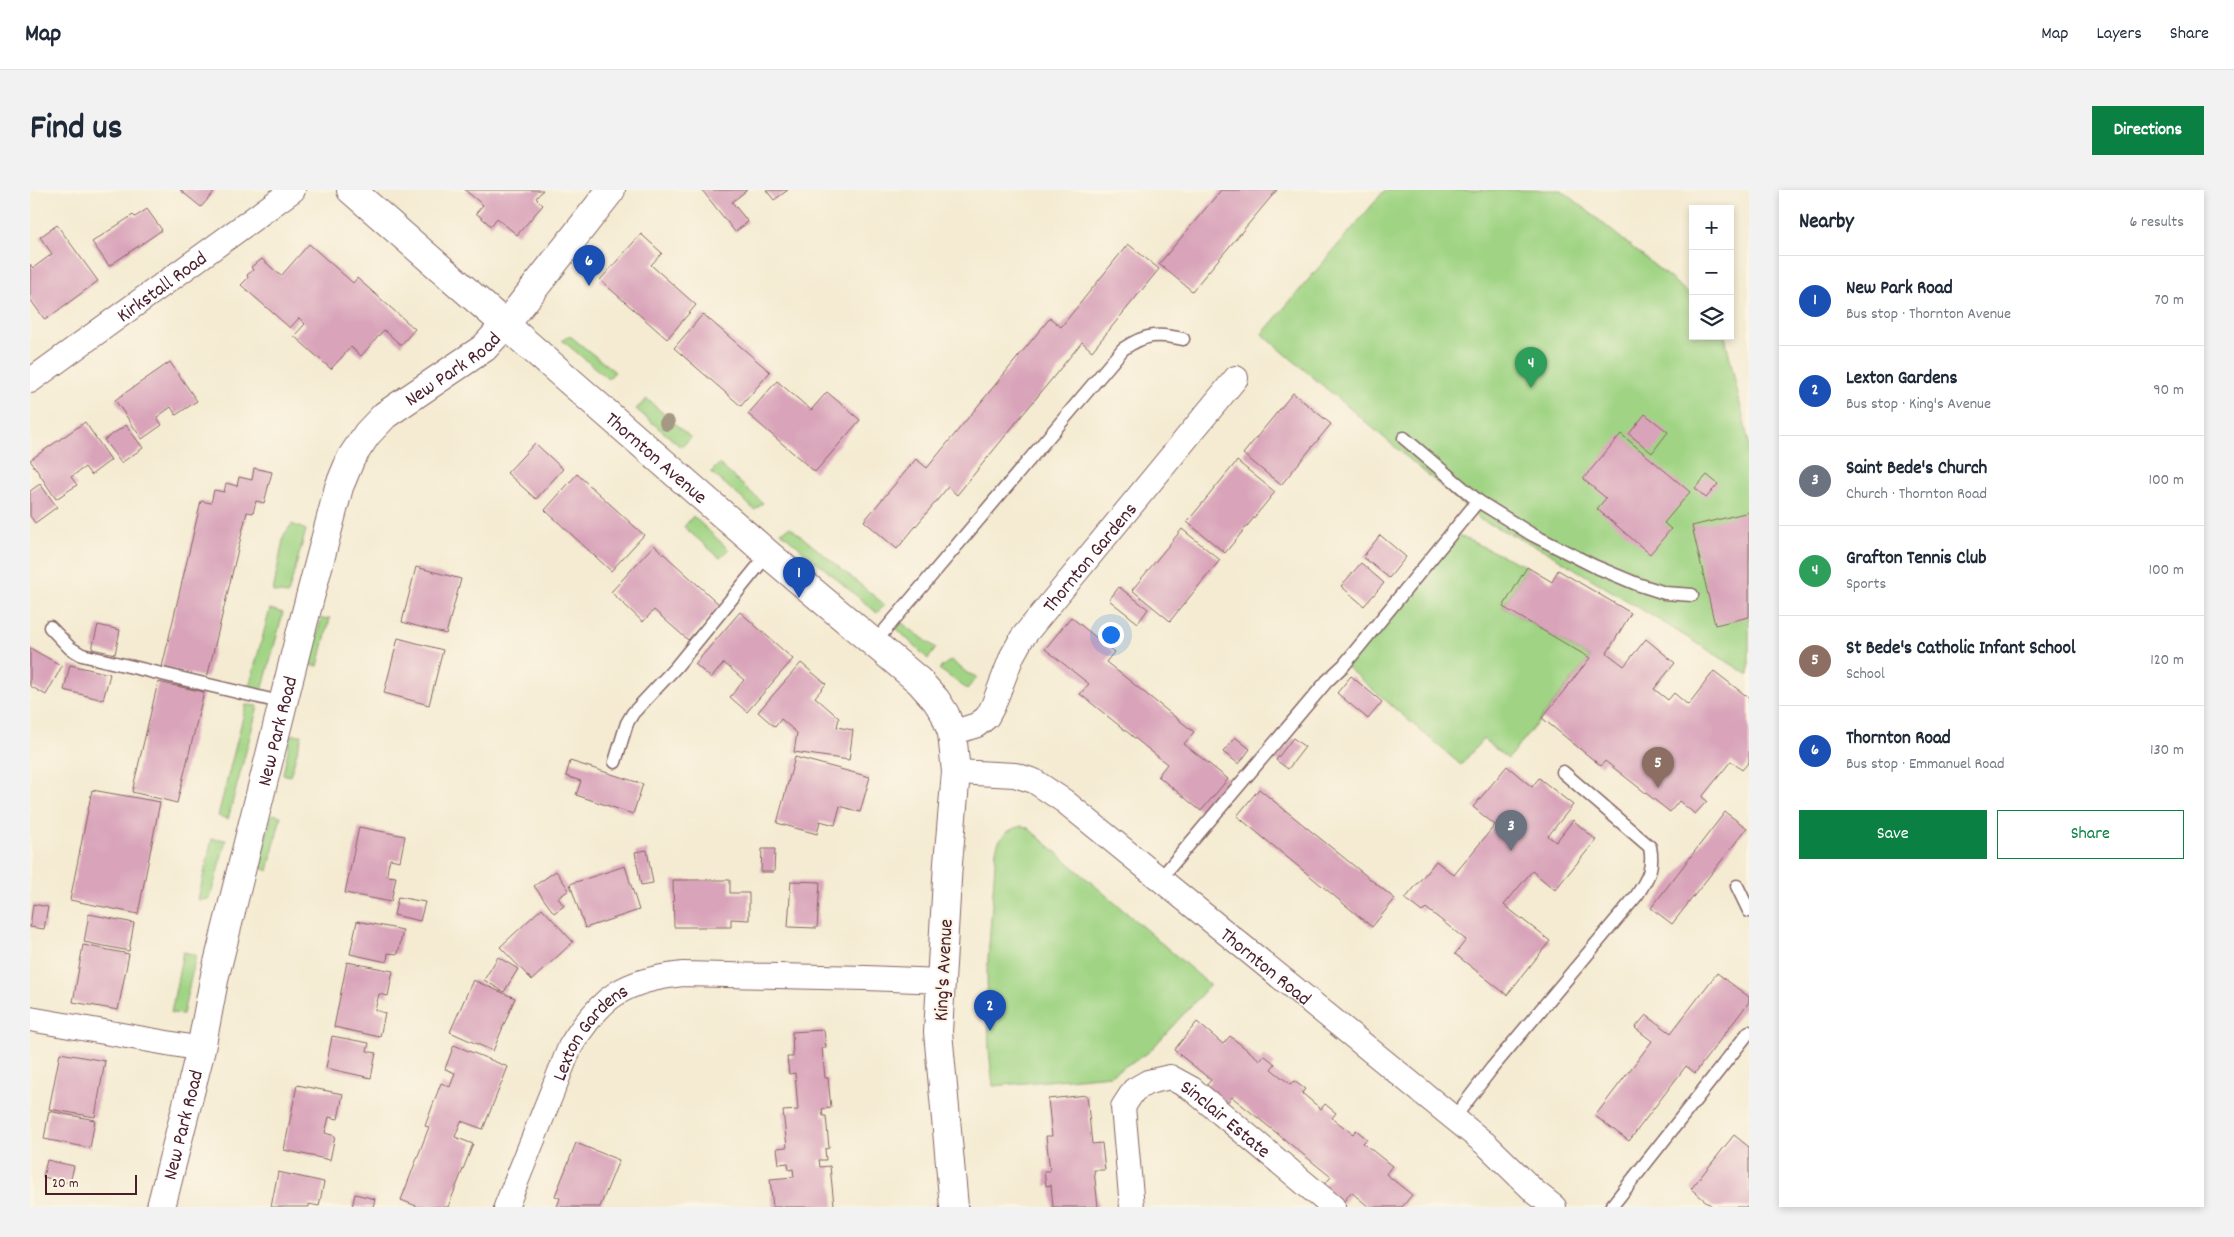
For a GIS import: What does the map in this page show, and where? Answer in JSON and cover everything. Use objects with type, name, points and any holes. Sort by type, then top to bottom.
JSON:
[{"type":"main road","name":"Thornton Avenue","points":[[351,190],[768,554],[876,642],[924,685],[945,714],[952,733]]},
{"type":"main road","name":"New Park Road","points":[[161,1207],[201,1049],[215,975],[339,487],[351,458],[367,434],[385,414],[484,348],[506,324],[611,190]]},
{"type":"main road","name":"King's Avenue","points":[[952,733],[956,772],[947,872],[938,1032],[954,1207]]},
{"type":"street","name":"Kirkstall Road","points":[[30,381],[292,190]]},
{"type":"street","name":"Thornton Gardens","points":[[952,733],[977,725],[987,717],[1012,656],[1022,638],[1236,378]]},
{"type":"street","name":"Thornton Road","points":[[956,772],[1015,775],[1034,782],[1064,801],[1488,1146],[1528,1200],[1554,1207]]},
{"type":"street","name":"Lexton Gardens","points":[[506,1207],[570,1047],[585,1022],[604,1001],[628,986],[654,977],[682,974],[866,978],[942,982]]},
{"type":"street","points":[[30,1019],[201,1049]]},
{"type":"street","name":"Sinclair Estate","points":[[1132,1207],[1123,1106],[1134,1090],[1148,1082],[1170,1077],[1192,1089],[1334,1207]]},
{"type":"lane","points":[[876,642],[1123,349],[1136,340],[1151,335],[1183,338]]},
{"type":"lane","points":[[1404,438],[1478,501],[1530,534],[1594,566],[1637,584],[1665,593],[1692,595]]},
{"type":"lane","points":[[1160,879],[1327,681],[1344,666],[1478,501]]},
{"type":"lane","points":[[615,762],[627,724],[633,713],[676,667],[768,554]]},
{"type":"lane","points":[[50,627],[70,648],[82,655],[284,703]]},
{"type":"lane","points":[[1454,1118],[1499,1060],[1637,895],[1650,875],[1652,861],[1650,847],[1563,772]]},
{"type":"lane","points":[[1737,886],[1749,911]]},
{"type":"lane","points":[[1611,1207],[1749,1032]]},
{"type":"green space","points":[[1385,190],[1562,190],[1689,294],[1689,340],[1726,340],[1749,444],[1749,675],[1544,550],[1481,520],[1262,334]]},
{"type":"green space","points":[[570,336],[615,372],[608,379],[562,340]]},
{"type":"green space","points":[[647,399],[691,438],[681,447],[636,409]]},
{"type":"green space","points":[[719,464],[763,503],[755,510],[711,472]]},
{"type":"green space","points":[[693,516],[729,550],[720,558],[684,527]]},
{"type":"green space","points":[[292,524],[306,530],[288,594],[273,592],[284,535]]},
{"type":"green space","points":[[790,527],[885,605],[877,613],[781,532]]},
{"type":"green space","points":[[1453,533],[1527,567],[1503,607],[1590,658],[1508,759],[1483,739],[1461,765],[1344,665]]},
{"type":"green space","points":[[270,609],[283,613],[262,691],[248,691]]},
{"type":"green space","points":[[330,618],[318,666],[309,665],[321,619]]},
{"type":"green space","points":[[902,623],[936,648],[928,659],[896,628]]},
{"type":"green space","points":[[951,660],[967,673],[977,677],[967,689],[939,669]]},
{"type":"green space","points":[[246,705],[258,706],[228,819],[218,816]]},
{"type":"green space","points":[[291,735],[302,735],[290,776],[283,774]]},
{"type":"green space","points":[[272,814],[281,816],[268,871],[259,866]]},
{"type":"green space","points":[[1022,826],[1028,828],[1210,985],[1149,1052],[1110,1075],[993,1086],[989,1051],[987,973],[996,850],[1005,834],[1012,829]]},
{"type":"green space","points":[[212,839],[226,840],[210,899],[198,900]]},
{"type":"green space","points":[[183,952],[196,955],[183,1014],[171,1013]]},
{"type":"building","points":[[180,190],[216,190],[201,207]]},
{"type":"building","points":[[465,190],[543,190],[536,198],[543,205],[517,235],[497,218],[491,226],[476,213],[483,205]]},
{"type":"building","points":[[702,190],[747,190],[732,202],[748,222],[735,232]]},
{"type":"building","points":[[766,190],[788,190],[774,200]]},
{"type":"building","points":[[1221,190],[1277,190],[1192,291],[1159,264]]},
{"type":"building","points":[[147,209],[162,230],[109,266],[92,242],[133,215],[135,217]]},
{"type":"building","points":[[57,225],[98,281],[45,320],[30,299],[30,264],[33,268],[52,254],[40,237]]},
{"type":"building","points":[[641,234],[662,253],[651,265],[696,305],[667,339],[600,280]]},
{"type":"building","points":[[309,244],[353,283],[357,278],[415,329],[401,345],[384,330],[361,356],[351,347],[331,369],[294,336],[305,324],[299,318],[290,328],[241,285],[248,278],[247,275],[253,270],[251,267],[262,259],[281,276]]},
{"type":"building","points":[[1128,244],[1159,269],[1092,351],[1082,342],[957,495],[948,487],[897,549],[864,521],[916,459],[927,468],[1050,318],[1061,327]]},
{"type":"building","points":[[703,314],[770,372],[741,406],[674,348]]},
{"type":"building","points":[[170,362],[197,401],[176,415],[171,407],[157,417],[162,425],[142,439],[115,400]]},
{"type":"building","points":[[777,381],[811,410],[827,392],[860,420],[815,472],[748,414]]},
{"type":"building","points":[[1293,393],[1331,424],[1281,485],[1243,454]]},
{"type":"building","points":[[1645,414],[1668,432],[1652,453],[1629,434]]},
{"type":"building","points":[[85,422],[111,460],[91,475],[85,467],[71,477],[77,485],[56,499],[30,460]]},
{"type":"building","points":[[126,425],[143,448],[121,463],[104,440]]},
{"type":"building","points":[[1621,434],[1690,492],[1664,523],[1671,529],[1650,554],[1597,509],[1606,498],[1583,479]]},
{"type":"building","points":[[535,443],[563,469],[536,499],[507,473]]},
{"type":"building","points":[[1237,461],[1275,492],[1225,553],[1187,522]]},
{"type":"building","points":[[254,468],[272,472],[264,503],[256,501],[253,513],[247,512],[207,678],[162,667],[201,501],[211,503],[214,490],[224,492],[226,483],[237,486],[239,477],[252,480]]},
{"type":"building","points":[[577,474],[644,535],[611,571],[545,510]]},
{"type":"building","points":[[1707,475],[1718,484],[1706,498],[1695,488]]},
{"type":"building","points":[[40,484],[57,507],[35,523],[30,516],[30,491]]},
{"type":"building","points":[[1749,512],[1749,617],[1715,625],[1692,526]]},
{"type":"building","points":[[1182,529],[1220,560],[1170,621],[1132,590]]},
{"type":"building","points":[[1380,535],[1406,557],[1389,578],[1363,557]]},
{"type":"building","points":[[654,545],[720,605],[688,640],[654,610],[643,622],[611,592]]},
{"type":"building","points":[[1361,563],[1384,583],[1364,606],[1341,586]]},
{"type":"building","points":[[416,567],[461,579],[446,634],[402,622]]},
{"type":"building","points":[[1527,567],[1552,582],[1558,570],[1631,613],[1607,653],[1624,666],[1646,639],[1675,663],[1654,689],[1668,700],[1674,693],[1688,705],[1714,671],[1749,698],[1749,762],[1742,770],[1731,761],[1702,797],[1707,801],[1695,814],[1679,801],[1670,812],[1605,761],[1601,766],[1542,718],[1590,658],[1503,607]]},
{"type":"building","points":[[1119,587],[1148,609],[1138,623],[1109,600]]},
{"type":"building","points":[[740,612],[793,659],[747,712],[730,697],[744,680],[724,663],[711,678],[695,664]]},
{"type":"building","points":[[1071,617],[1114,652],[1106,662],[1194,732],[1184,744],[1228,779],[1201,811],[1158,776],[1167,764],[1080,694],[1089,684],[1045,649]]},
{"type":"building","points":[[98,625],[120,630],[115,654],[92,649]]},
{"type":"building","points":[[398,638],[443,650],[429,705],[384,693]]},
{"type":"building","points":[[30,648],[62,666],[46,695],[30,686]]},
{"type":"building","points":[[801,663],[826,684],[815,697],[839,718],[837,727],[853,730],[849,760],[794,752],[797,733],[781,719],[775,727],[758,712]]},
{"type":"building","points":[[70,665],[110,674],[103,700],[64,690]]},
{"type":"building","points":[[1351,676],[1382,702],[1368,719],[1337,693]]},
{"type":"building","points":[[158,682],[204,692],[177,803],[132,792]]},
{"type":"building","points":[[1235,737],[1250,749],[1239,764],[1223,752]]},
{"type":"building","points":[[1293,738],[1305,747],[1288,769],[1276,760]]},
{"type":"building","points":[[795,757],[870,777],[860,812],[840,806],[835,825],[820,821],[817,834],[777,823]]},
{"type":"building","points":[[570,761],[643,784],[633,814],[576,795],[581,781],[566,776]]},
{"type":"building","points":[[1507,766],[1532,787],[1539,778],[1573,805],[1548,836],[1556,842],[1573,820],[1596,840],[1555,890],[1532,871],[1504,905],[1550,941],[1507,995],[1455,954],[1466,940],[1426,908],[1422,912],[1405,899],[1436,861],[1454,875],[1495,825],[1473,807]]},
{"type":"building","points":[[1259,789],[1395,899],[1372,927],[1237,816]]},
{"type":"building","points":[[92,790],[160,802],[138,914],[70,900]]},
{"type":"building","points":[[1725,812],[1747,828],[1672,924],[1651,908]]},
{"type":"building","points":[[359,827],[405,836],[400,861],[390,859],[388,867],[387,876],[396,877],[391,902],[345,893]]},
{"type":"building","points":[[762,849],[775,849],[774,872],[761,872]]},
{"type":"building","points":[[647,850],[653,883],[641,885],[635,852]]},
{"type":"building","points":[[625,866],[639,910],[585,928],[570,884]]},
{"type":"building","points":[[556,871],[569,890],[558,898],[564,906],[554,913],[534,886]]},
{"type":"building","points":[[673,880],[730,880],[730,893],[749,893],[749,920],[731,919],[731,927],[674,927]]},
{"type":"building","points":[[791,881],[820,882],[817,928],[788,927]]},
{"type":"building","points":[[398,897],[425,902],[420,921],[394,915]]},
{"type":"building","points":[[33,904],[48,907],[44,929],[30,927]]},
{"type":"building","points":[[542,908],[573,942],[532,980],[500,947]]},
{"type":"building","points":[[89,914],[134,923],[129,951],[84,942]]},
{"type":"building","points":[[357,921],[403,930],[398,954],[388,953],[387,962],[350,954]]},
{"type":"building","points":[[83,945],[129,954],[118,1010],[73,1002]]},
{"type":"building","points":[[498,957],[518,969],[504,992],[484,980]]},
{"type":"building","points":[[347,962],[393,971],[388,996],[379,994],[375,1010],[385,1013],[380,1037],[334,1027]]},
{"type":"building","points":[[1717,973],[1749,997],[1749,1002],[1695,1073],[1686,1066],[1629,1141],[1595,1116],[1652,1041],[1635,1028],[1646,1015],[1671,1033]]},
{"type":"building","points":[[473,980],[515,998],[493,1051],[450,1032]]},
{"type":"building","points":[[1197,1022],[1223,1044],[1230,1036],[1260,1060],[1264,1055],[1275,1064],[1271,1069],[1290,1084],[1294,1081],[1305,1089],[1302,1093],[1321,1109],[1325,1104],[1336,1113],[1332,1118],[1353,1134],[1356,1130],[1367,1139],[1363,1143],[1392,1166],[1386,1174],[1412,1195],[1402,1207],[1369,1207],[1351,1192],[1343,1203],[1323,1186],[1331,1177],[1232,1097],[1226,1104],[1205,1087],[1211,1080],[1174,1050]]},
{"type":"building","points":[[824,1030],[826,1048],[822,1048],[831,1108],[822,1109],[823,1116],[826,1116],[829,1148],[825,1149],[826,1160],[819,1160],[820,1167],[830,1166],[834,1205],[831,1207],[773,1207],[770,1179],[794,1177],[793,1169],[789,1170],[788,1163],[779,1164],[777,1148],[787,1147],[783,1111],[798,1110],[795,1073],[789,1074],[787,1057],[793,1057],[792,1032]]},
{"type":"building","points":[[332,1036],[369,1043],[367,1051],[376,1053],[371,1078],[326,1068]]},
{"type":"building","points":[[454,1045],[508,1067],[483,1129],[461,1121],[455,1137],[473,1144],[448,1207],[419,1207],[401,1200],[429,1127],[425,1126],[441,1083],[450,1087],[455,1073],[445,1069]]},
{"type":"building","points":[[60,1053],[105,1061],[95,1117],[49,1109]]},
{"type":"building","points":[[297,1085],[343,1094],[338,1119],[329,1117],[325,1133],[335,1136],[330,1160],[284,1150]]},
{"type":"building","points":[[1087,1095],[1092,1144],[1102,1143],[1105,1170],[1094,1170],[1098,1207],[1053,1207],[1051,1185],[1046,1186],[1044,1171],[1050,1171],[1046,1136],[1052,1136],[1048,1099]]},
{"type":"building","points":[[49,1111],[95,1120],[90,1148],[44,1139]]},
{"type":"building","points":[[1734,1135],[1749,1147],[1749,1207],[1713,1207],[1691,1189]]},
{"type":"building","points":[[576,1143],[619,1160],[600,1207],[557,1207],[560,1198],[555,1196]]},
{"type":"building","points":[[47,1160],[74,1166],[70,1183],[43,1177]]},
{"type":"building","points":[[278,1172],[324,1182],[319,1206],[309,1204],[309,1207],[271,1207]]},
{"type":"building","points":[[355,1194],[375,1199],[373,1207],[352,1207]]},
{"type":"place","name":"Thornton Road","points":[[589,286]]},
{"type":"place","name":"Grafton Tennis Club","points":[[1531,388]]},
{"type":"place","name":"New Park Road","points":[[799,598]]},
{"type":"place","name":"St Bede's Catholic Infant School","points":[[1658,788]]},
{"type":"place","name":"Saint Bede's Church","points":[[1511,851]]},
{"type":"place","name":"Lexton Gardens","points":[[990,1031]]}]
